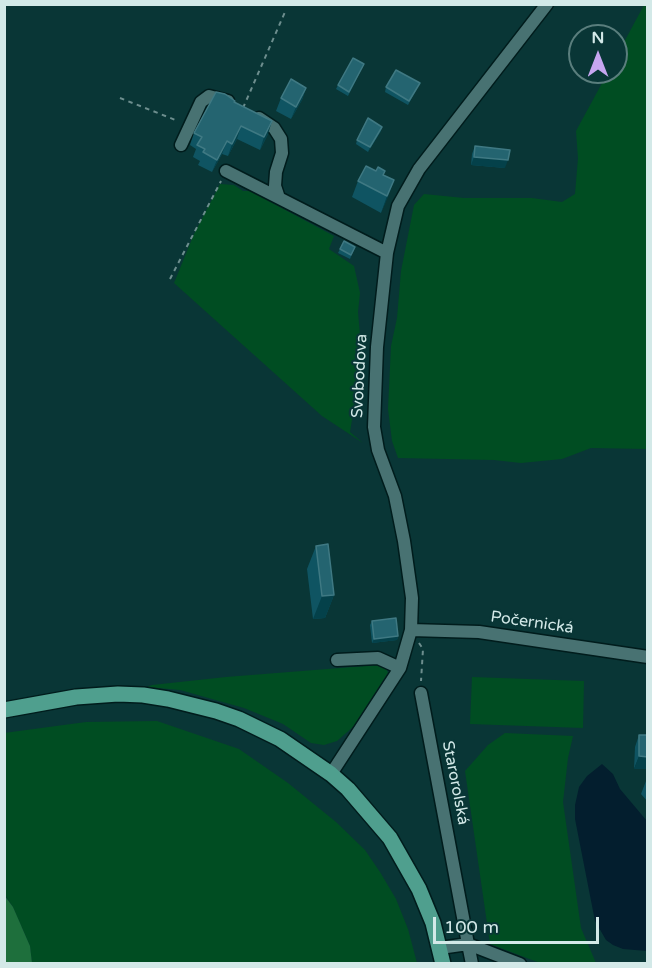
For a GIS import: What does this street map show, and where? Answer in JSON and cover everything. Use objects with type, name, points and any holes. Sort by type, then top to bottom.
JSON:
[{"type":"main road","points":[[4,710],[58,699],[93,695],[143,695],[216,711],[262,730],[297,750],[331,774],[363,804],[402,856],[423,897],[442,956]]},
{"type":"street","name":"Svobodova","points":[[331,774],[400,668],[411,630],[412,598],[404,542],[395,496],[378,450],[374,427],[377,347],[387,253],[398,206],[419,169],[547,4]]},
{"type":"street","points":[[181,146],[201,102],[209,96],[222,98],[247,110],[274,128],[281,139],[282,153],[275,186],[279,198]]},
{"type":"street","points":[[226,171],[387,253]]},
{"type":"street","name":"Počernická","points":[[411,630],[479,632],[648,657]]},
{"type":"street","points":[[337,660],[378,658],[400,668]]},
{"type":"street","name":"Starorolská","points":[[421,693],[472,963]]},
{"type":"street","points":[[442,956],[468,944],[503,960],[520,963]]},
{"type":"path","points":[[247,110],[285,12]]},
{"type":"path","points":[[120,98],[189,125]]},
{"type":"path","points":[[170,279],[226,171]]},
{"type":"path","points":[[411,630],[423,649],[421,693]]},
{"type":"green space","points":[[644,5],[648,5],[647,449],[591,448],[562,459],[521,463],[494,460],[398,458],[392,441],[388,409],[391,346],[397,318],[401,271],[414,205],[424,194],[464,198],[532,198],[562,202],[575,194],[578,158],[576,131],[601,84],[628,84],[628,35]]},
{"type":"green space","points":[[220,184],[234,185],[243,191],[250,191],[334,236],[329,249],[354,266],[360,293],[358,312],[362,358],[350,432],[363,443],[322,416],[174,283],[194,234]]},
{"type":"green space","points":[[378,665],[386,668],[388,673],[354,726],[337,741],[324,745],[311,743],[283,724],[244,708],[180,690],[147,687],[226,677]]},
{"type":"green space","points":[[472,677],[584,681],[583,728],[470,724]]},
{"type":"green space","points":[[157,721],[239,749],[288,783],[336,822],[365,850],[396,899],[408,929],[417,963],[32,963],[30,946],[13,907],[5,895],[4,733],[86,722]]},
{"type":"green space","points":[[505,733],[573,736],[563,802],[581,928],[596,963],[540,963],[490,944],[465,771],[488,745]]},
{"type":"green space","points":[[4,895],[13,907],[30,946],[32,963],[5,963]]},
{"type":"water","points":[[602,764],[613,774],[620,789],[647,821],[647,951],[623,949],[613,945],[606,940],[595,921],[575,819],[575,805],[579,787],[587,776]]},
{"type":"building","points":[[353,58],[364,64],[349,92],[338,85]]},
{"type":"building","points":[[396,70],[420,83],[409,101],[386,87]]},
{"type":"building","points":[[291,79],[306,88],[296,107],[281,98]]},
{"type":"building","points":[[216,92],[225,94],[234,102],[272,121],[264,137],[241,126],[232,144],[227,141],[217,160],[203,152],[205,149],[197,145],[202,137],[194,133]]},
{"type":"building","points":[[368,118],[382,127],[370,147],[357,140]]},
{"type":"building","points":[[475,146],[510,150],[508,160],[474,157]]},
{"type":"building","points":[[366,166],[376,171],[378,167],[385,171],[383,175],[394,180],[387,196],[358,181]]},
{"type":"building","points":[[344,241],[355,247],[351,255],[340,249]]},
{"type":"building","points":[[328,544],[334,595],[322,596],[316,546]]},
{"type":"building","points":[[396,618],[398,636],[374,639],[372,621]]},
{"type":"building","points":[[639,735],[648,735],[648,757],[639,756]]}]
